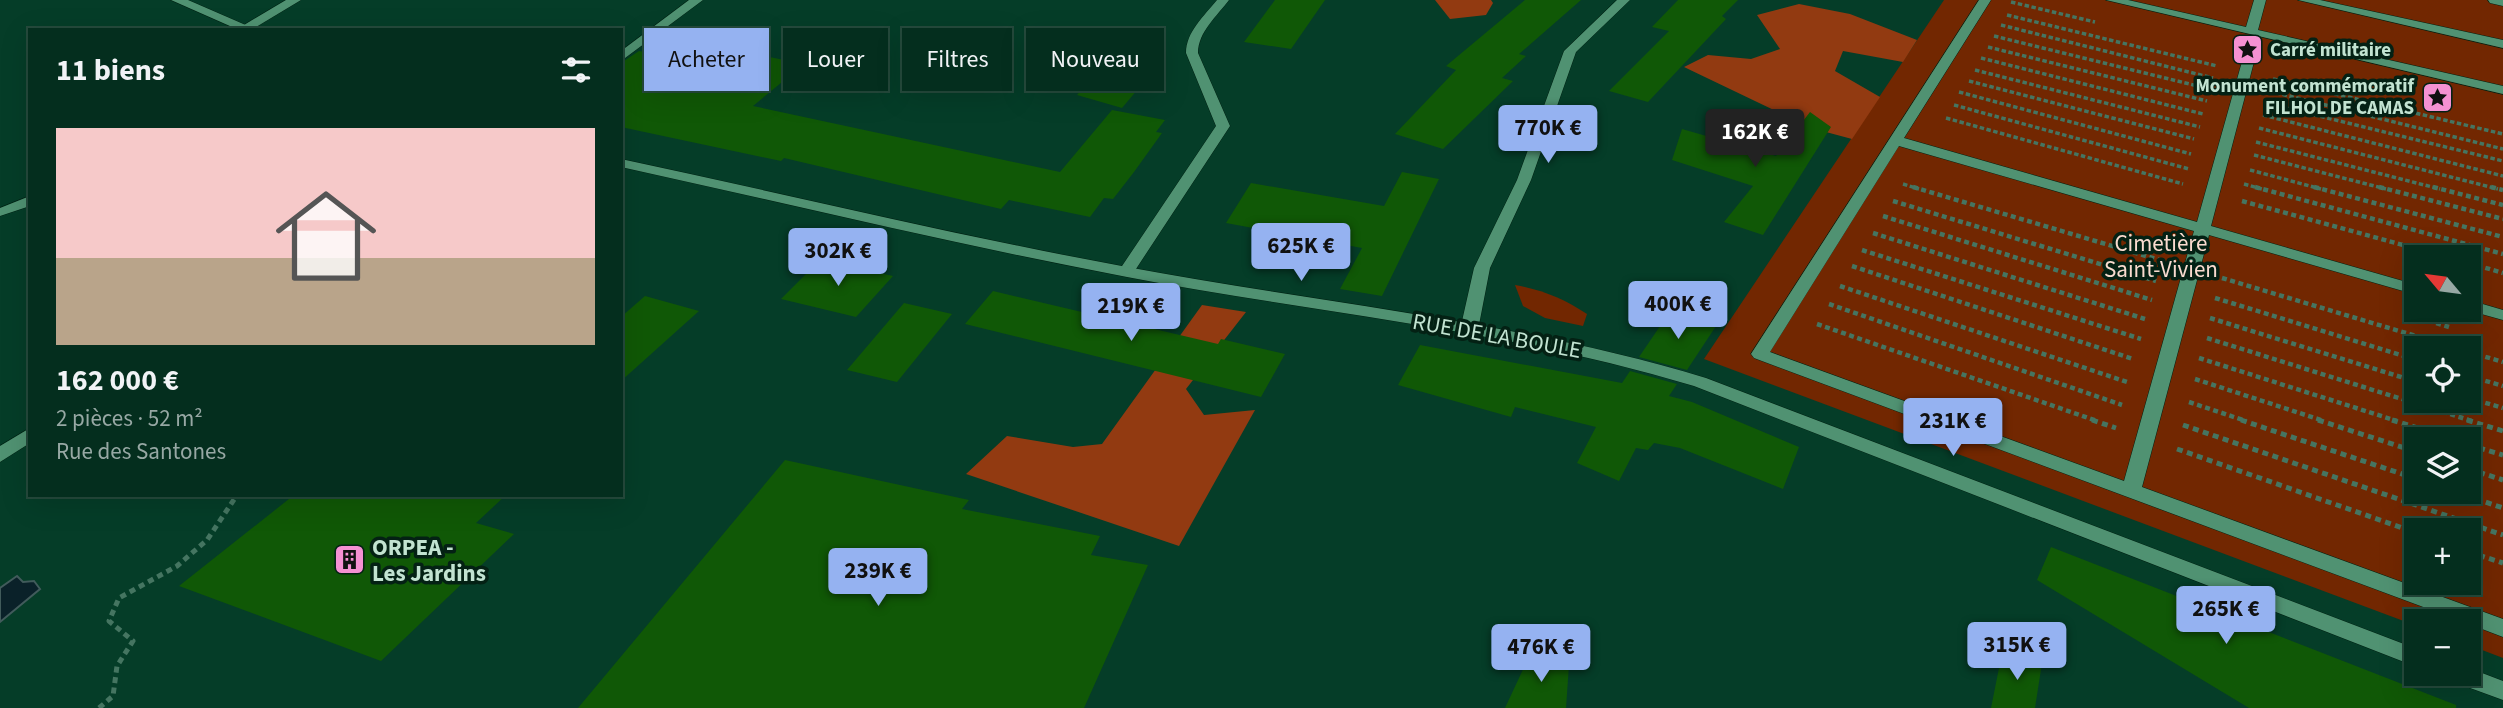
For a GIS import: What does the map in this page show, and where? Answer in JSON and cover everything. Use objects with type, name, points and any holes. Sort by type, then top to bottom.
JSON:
[{"type":"street","points":[[177,0],[246,28]]},
{"type":"street","points":[[250,28],[295,0]]},
{"type":"street","points":[[623,56],[697,0]]},
{"type":"street","points":[[1126,272],[1223,127],[1192,53],[1192,43],[1223,0]]},
{"type":"street","points":[[1469,330],[1482,268],[1524,180],[1570,51],[1624,0]]},
{"type":"street","points":[[1985,0],[1760,354],[2503,628]]},
{"type":"street","points":[[2112,0],[2503,90]]},
{"type":"street","points":[[2251,32],[2260,0]]},
{"type":"street","points":[[2304,0],[2503,44]]},
{"type":"street","points":[[2494,0],[2503,2]]},
{"type":"street","points":[[2132,489],[2184,289],[2249,58]]},
{"type":"street","points":[[1894,140],[2404,286]]},
{"type":"street","name":"RUE DE LA BOULE","points":[[623,163],[1126,272],[1469,330],[1634,362],[1700,383],[2404,653]]},
{"type":"street","points":[[3,212],[28,201]]},
{"type":"street","points":[[2482,309],[2503,315]]},
{"type":"street","points":[[0,455],[28,435]]},
{"type":"street","points":[[2481,682],[2503,691]]},
{"type":"path","points":[[1863,191],[2404,356]]},
{"type":"path","points":[[1853,207],[2404,378]]},
{"type":"path","points":[[1821,256],[2404,448]]},
{"type":"path","points":[[2482,267],[2503,273]]},
{"type":"path","points":[[1810,276],[2404,475]]},
{"type":"path","points":[[1786,313],[2404,528]]},
{"type":"path","points":[[2481,356],[2503,362]]},
{"type":"path","points":[[2481,380],[2503,386]]},
{"type":"path","points":[[2481,402],[2503,408]]},
{"type":"path","points":[[2481,448],[2503,455]]},
{"type":"path","points":[[2481,473],[2503,480]]},
{"type":"path","points":[[99,708],[113,696],[117,666],[133,640],[109,621],[119,598],[177,566],[207,540],[236,497]]},
{"type":"path","points":[[2481,501],[2503,508]]},
{"type":"path","points":[[2481,556],[2503,564]]},
{"type":"green space","name":"Cimetière Saint-Vivien","points":[[1944,0],[2503,0],[2503,658],[2481,650],[2481,609],[2404,609],[2404,621],[1704,359]]},
{"type":"green space","points":[[1515,285],[1544,292],[1587,314],[1583,326],[1545,318],[1523,306]]},
{"type":"shaded area","points":[[1435,0],[1491,0],[1493,3],[1486,15],[1450,19]]},
{"type":"shaded area","points":[[1799,4],[1850,14],[1917,40],[1903,62],[1843,51],[1835,71],[1880,97],[1852,139],[1811,128],[1684,67],[1708,55],[1751,59],[1780,49],[1757,15]]},
{"type":"shaded area","points":[[1202,305],[1246,312],[1186,389],[1204,415],[1255,410],[1179,546],[966,474],[1007,436],[1073,447],[1102,444]]},
{"type":"water","points":[[17,576],[23,582],[34,581],[40,589],[0,622],[0,588]]},
{"type":"building","points":[[1275,0],[1325,0],[1291,49],[1244,42]]},
{"type":"building","points":[[1525,0],[1581,0],[1519,54],[1526,56],[1502,78],[1513,81],[1443,149],[1395,134],[1456,70],[1446,66]]},
{"type":"building","points":[[1678,0],[1738,0],[1722,16],[1726,19],[1648,102],[1609,91],[1669,31],[1652,27]]},
{"type":"building","points":[[639,51],[644,52],[644,91],[769,91],[769,57],[783,60],[783,81],[753,106],[1060,172],[1112,110],[1165,120],[1156,132],[1162,133],[1134,172],[1113,199],[1104,198],[1090,217],[1009,200],[1001,209],[784,158],[781,161],[623,127],[623,62]]},
{"type":"building","points":[[1081,91],[1136,91],[1122,108],[1077,95]]},
{"type":"building","points":[[1810,112],[1831,127],[1763,235],[1724,222],[1753,186],[1672,160],[1682,129],[1776,156]]},
{"type":"building","points":[[1402,172],[1439,179],[1382,296],[1340,289],[1362,248],[1226,223],[1251,183],[1384,206]]},
{"type":"building","points":[[818,262],[893,276],[856,317],[781,299]]},
{"type":"building","points":[[993,291],[1218,344],[1221,339],[1285,354],[1261,397],[965,324]]},
{"type":"building","points":[[645,296],[699,311],[623,379],[623,315]]},
{"type":"building","points":[[904,303],[952,314],[897,382],[847,370]]},
{"type":"building","points":[[1671,310],[1716,326],[1687,370],[1639,357]]},
{"type":"building","points":[[1420,345],[1622,383],[1630,371],[1677,384],[1669,396],[1692,402],[1799,447],[1783,489],[1680,448],[1654,443],[1648,450],[1636,448],[1619,481],[1577,463],[1596,427],[1515,407],[1511,417],[1398,385]]},
{"type":"building","points":[[785,460],[969,500],[962,509],[1100,536],[1091,555],[1148,565],[1084,708],[578,708]]},
{"type":"building","name":"ORPEA - Les Jardins","points":[[291,497],[504,497],[476,523],[514,534],[381,661],[179,586]]},
{"type":"building","points":[[2051,547],[2456,705],[2456,708],[2249,708],[2037,580]]},
{"type":"building","points":[[2003,648],[2042,663],[2035,708],[1991,708]]},
{"type":"building","points":[[1532,650],[1569,665],[1566,708],[1505,708]]},
{"type":"place","name":"Carré militaire","points":[[2247,50]]},
{"type":"place","name":"Monument commémoratif FILHOL DE CAMAS","points":[[2437,97]]},
{"type":"place","name":"ORPEA - Les Jardins","points":[[349,560]]}]
